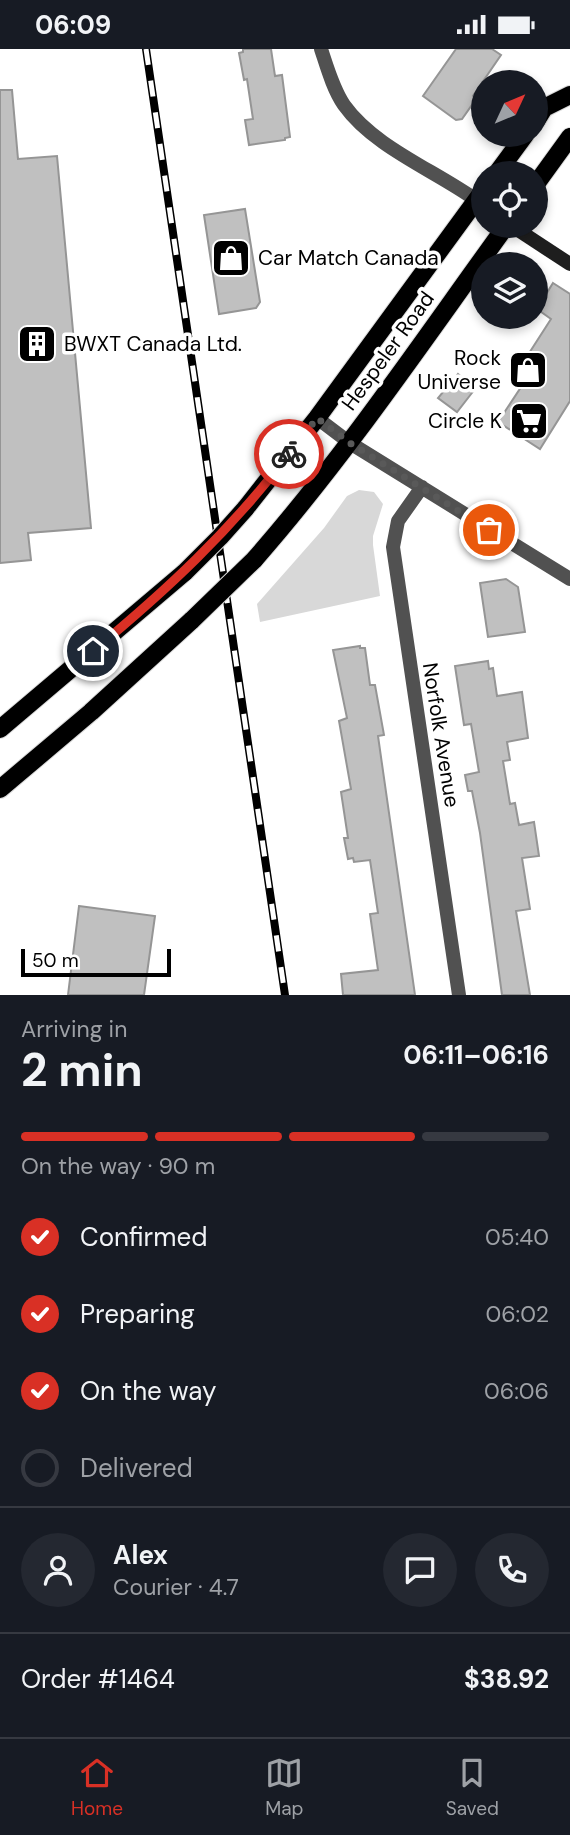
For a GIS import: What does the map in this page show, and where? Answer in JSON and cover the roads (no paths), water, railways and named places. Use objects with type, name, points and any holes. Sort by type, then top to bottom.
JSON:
[{"type":"main road","points":[[548,106],[570,95]]},
{"type":"main road","points":[[548,167],[570,137]]},
{"type":"main road","points":[[506,161],[517,147]]},
{"type":"main road","name":"Hespeler Road","points":[[0,729],[185,572],[220,537],[317,418],[471,212]]},
{"type":"main road","name":"Hespeler Road","points":[[0,789],[91,712],[254,560],[350,443],[497,238]]},
{"type":"street","points":[[321,49],[341,102],[359,124],[383,142],[471,193]]},
{"type":"street","points":[[530,238],[570,264]]},
{"type":"street","points":[[317,418],[350,443],[570,579]]},
{"type":"street","name":"Norfolk Avenue","points":[[422,487],[398,521],[393,547],[459,995]]},
{"type":"railway","points":[[146,49],[285,995]]},
{"type":"place","name":"Car Match Canada","points":[[231,258]]},
{"type":"place","name":"BWXT Canada Ltd.","points":[[37,344]]},
{"type":"place","name":"Rock Universe","points":[[528,370]]},
{"type":"place","name":"Circle K","points":[[529,421]]}]
